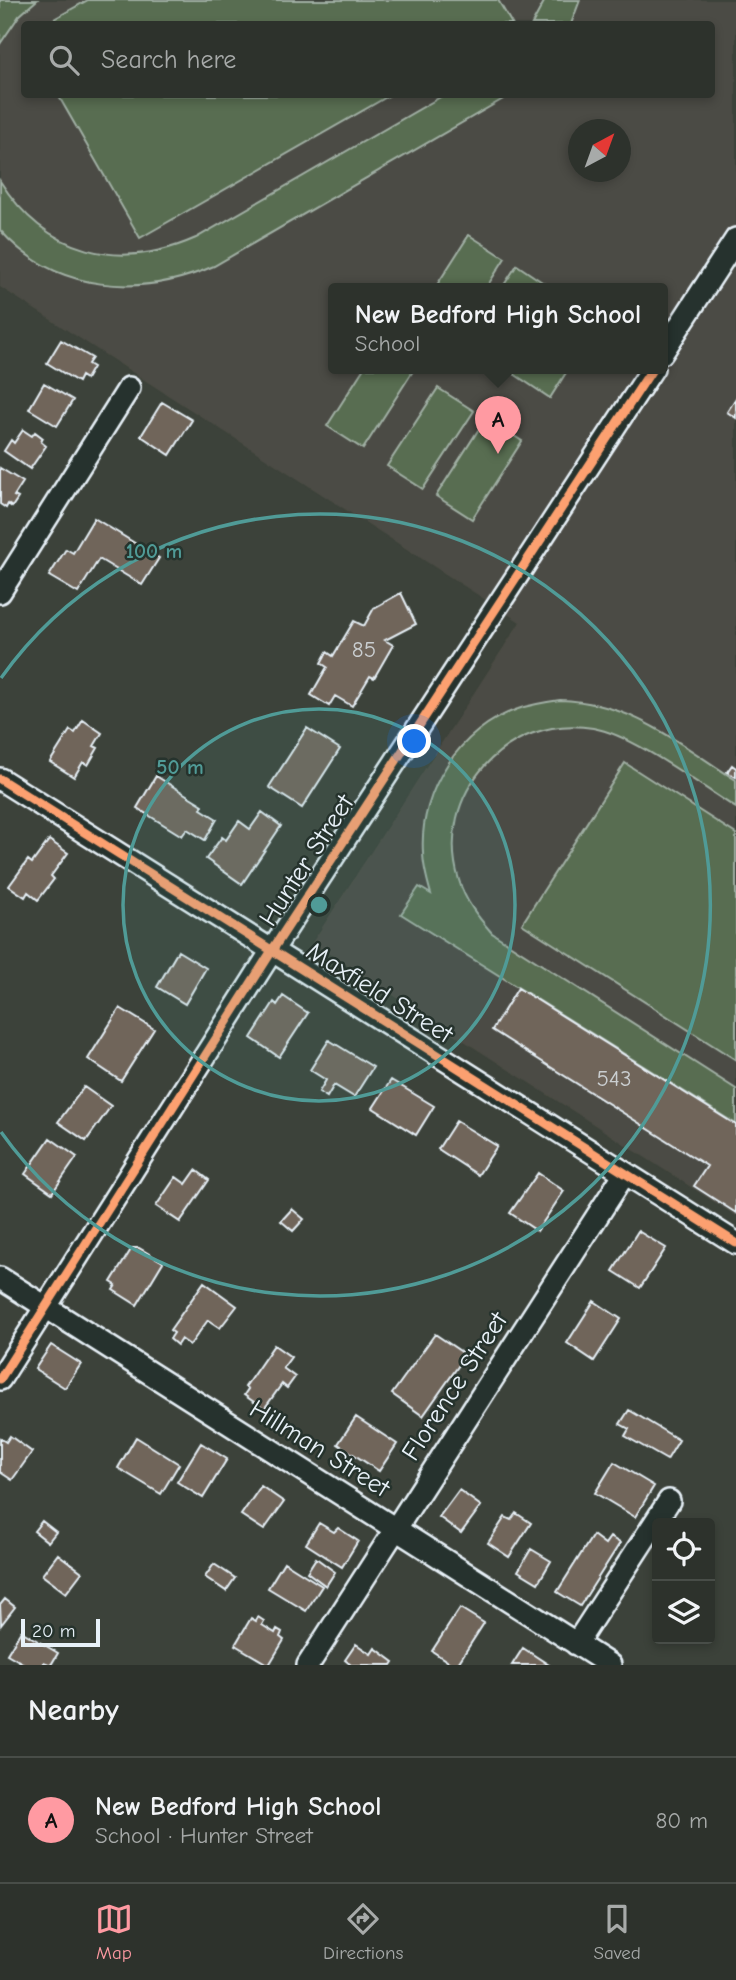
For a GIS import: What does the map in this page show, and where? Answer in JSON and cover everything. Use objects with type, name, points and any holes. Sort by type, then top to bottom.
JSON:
[{"type":"street","points":[[668,345],[736,239]]},
{"type":"street","name":"Hunter Street","points":[[0,1379],[273,949],[649,374]]},
{"type":"street","points":[[0,592],[129,388]]},
{"type":"street","name":"Maxfield Street","points":[[0,779],[736,1243]]},
{"type":"street","name":"Florence Street","points":[[308,1665],[625,1173]]},
{"type":"street","name":"Hillman Street","points":[[0,1278],[605,1664]]},
{"type":"street","points":[[576,1644],[668,1501]]},
{"type":"shaded area","points":[[0,0],[736,0],[736,1216],[312,943],[520,622],[0,287]]},
{"type":"green space","points":[[0,0],[37,0],[19,16],[0,44]]},
{"type":"green space","points":[[88,0],[498,0],[510,21],[50,21]]},
{"type":"green space","points":[[545,0],[580,0],[572,21],[534,21]]},
{"type":"green space","points":[[60,98],[385,98],[140,238]]},
{"type":"green space","points":[[439,98],[505,98],[214,266],[158,283],[101,284],[73,278],[47,267],[22,251],[0,230],[0,181],[18,206],[39,225],[62,240],[86,250],[139,254],[196,238]]},
{"type":"green space","points":[[469,235],[505,258],[489,283],[438,283]]},
{"type":"green space","points":[[517,265],[544,283],[505,283]]},
{"type":"green space","points":[[360,374],[411,374],[363,449],[327,426]]},
{"type":"green space","points":[[514,374],[565,374],[550,398]]},
{"type":"green space","points":[[438,388],[474,411],[423,489],[387,466]]},
{"type":"green space","points":[[486,418],[522,441],[472,519],[436,496]]},
{"type":"green space","points":[[560,700],[586,702],[610,708],[632,716],[674,739],[736,780],[736,808],[647,750],[609,733],[593,728],[561,727],[532,733],[506,747],[484,766],[467,791],[457,818],[454,848],[462,888],[472,908],[492,933],[736,1089],[736,1124],[401,914],[419,887],[431,894],[424,862],[424,829],[428,807],[447,765],[478,731],[497,718],[523,707]]},
{"type":"green space","points":[[625,763],[736,834],[736,1060],[522,924]]},
{"type":"building","points":[[61,340],[92,358],[88,364],[93,367],[86,379],[81,376],[78,382],[47,363]]},
{"type":"building","points":[[44,383],[73,400],[57,426],[29,409]]},
{"type":"building","points":[[736,398],[736,418],[727,412]]},
{"type":"building","points":[[162,402],[192,420],[170,455],[141,436]]},
{"type":"building","points":[[23,430],[32,436],[35,432],[43,438],[41,442],[46,446],[30,469],[4,451],[11,440],[14,443]]},
{"type":"building","points":[[0,468],[23,482],[14,496],[18,498],[12,507],[8,504],[6,508],[0,504]]},
{"type":"building","points":[[94,518],[159,558],[142,585],[99,559],[78,593],[49,576],[66,549],[73,553]]},
{"type":"building","points":[[401,593],[416,624],[385,640],[393,645],[374,678],[370,676],[352,706],[335,696],[329,706],[311,695],[327,667],[321,663],[327,652],[333,656],[354,621],[364,626],[374,608]]},
{"type":"building","points":[[83,720],[102,733],[94,746],[98,748],[88,765],[83,762],[74,777],[50,762],[70,730],[75,733]]},
{"type":"building","points":[[307,728],[340,749],[302,808],[269,787]]},
{"type":"building","points":[[732,765],[736,768],[736,777],[727,772]]},
{"type":"building","points":[[156,776],[203,805],[201,809],[217,819],[205,840],[187,829],[182,836],[137,808]]},
{"type":"building","points":[[262,812],[281,826],[242,884],[206,859],[222,837],[226,840],[239,821],[250,829]]},
{"type":"building","points":[[49,840],[68,853],[51,876],[54,879],[38,900],[28,892],[25,897],[9,886],[28,860],[32,863]]},
{"type":"building","points":[[178,951],[206,968],[185,1004],[157,987]]},
{"type":"building","points":[[518,988],[736,1125],[736,1213],[694,1186],[707,1166],[492,1030]]},
{"type":"building","points":[[283,996],[308,1013],[279,1057],[251,1038],[274,1002],[277,1005]]},
{"type":"building","points":[[120,1008],[154,1029],[121,1081],[88,1059]]},
{"type":"building","points":[[329,1040],[373,1067],[354,1097],[334,1085],[327,1097],[319,1092],[326,1080],[310,1070]]},
{"type":"building","points":[[391,1080],[434,1106],[416,1135],[373,1108]]},
{"type":"building","points":[[84,1087],[111,1106],[86,1141],[58,1122]]},
{"type":"building","points":[[456,1121],[497,1146],[478,1175],[438,1149]]},
{"type":"building","points":[[50,1138],[77,1157],[52,1193],[25,1174]]},
{"type":"building","points":[[196,1170],[209,1180],[180,1222],[156,1206],[176,1177],[186,1184]]},
{"type":"building","points":[[538,1173],[564,1191],[537,1231],[510,1213]]},
{"type":"building","points":[[292,1209],[304,1219],[293,1231],[281,1221]]},
{"type":"building","points":[[638,1231],[666,1248],[640,1288],[613,1271]]},
{"type":"building","points":[[132,1248],[139,1248],[163,1262],[137,1305],[113,1290],[116,1285],[111,1282]]},
{"type":"building","points":[[204,1282],[237,1306],[220,1328],[208,1320],[190,1345],[181,1339],[177,1345],[170,1339],[174,1333],[170,1330]]},
{"type":"building","points":[[594,1301],[621,1319],[594,1361],[567,1343]]},
{"type":"building","points":[[435,1334],[466,1355],[423,1416],[392,1394]]},
{"type":"building","points":[[51,1345],[81,1364],[65,1388],[35,1369]]},
{"type":"building","points":[[274,1345],[291,1357],[283,1368],[295,1377],[287,1388],[282,1384],[264,1409],[244,1395],[248,1389],[245,1387]]},
{"type":"building","points":[[629,1410],[679,1440],[667,1460],[625,1436],[629,1429],[620,1424]]},
{"type":"building","points":[[356,1417],[397,1444],[379,1471],[338,1444]]},
{"type":"building","points":[[10,1436],[32,1452],[12,1480],[0,1472],[0,1438],[6,1442]]},
{"type":"building","points":[[136,1437],[179,1464],[161,1494],[118,1468]]},
{"type":"building","points":[[201,1443],[227,1459],[203,1498],[177,1482]]},
{"type":"building","points":[[614,1462],[654,1486],[635,1517],[595,1493]]},
{"type":"building","points":[[261,1486],[284,1502],[264,1530],[241,1515]]},
{"type":"building","points":[[459,1490],[481,1506],[461,1533],[439,1517]]},
{"type":"building","points":[[516,1513],[531,1523],[509,1557],[488,1543],[505,1517],[511,1520]]},
{"type":"building","points":[[42,1521],[56,1532],[48,1542],[34,1531]]},
{"type":"building","points":[[319,1523],[334,1532],[338,1528],[358,1541],[342,1567],[306,1544]]},
{"type":"building","points":[[593,1535],[605,1544],[610,1537],[620,1543],[580,1606],[557,1592]]},
{"type":"building","points":[[531,1549],[551,1561],[538,1583],[518,1571]]},
{"type":"building","points":[[58,1554],[82,1572],[66,1593],[42,1575]]},
{"type":"building","points":[[316,1558],[335,1572],[326,1586],[307,1572]]},
{"type":"building","points":[[284,1562],[322,1586],[306,1611],[268,1588]]},
{"type":"building","points":[[214,1564],[235,1578],[226,1591],[205,1577]]},
{"type":"building","points":[[5,1599],[15,1607],[1,1625],[0,1605]]},
{"type":"building","points":[[460,1608],[484,1623],[457,1665],[453,1665],[432,1651]]},
{"type":"building","points":[[258,1617],[264,1621],[262,1625],[275,1633],[277,1629],[282,1632],[280,1637],[284,1640],[269,1665],[235,1645],[251,1618],[256,1621]]},
{"type":"building","points":[[21,1631],[58,1653],[51,1665],[44,1662],[43,1665],[26,1665],[7,1654]]},
{"type":"building","points":[[356,1644],[371,1654],[375,1648],[394,1662],[392,1665],[351,1665],[345,1660]]},
{"type":"building","points":[[523,1648],[549,1665],[512,1665]]},
{"type":"cycle path","points":[[0,1379],[273,949],[649,374]]},
{"type":"cycle path","points":[[0,779],[736,1243]]},
{"type":"place","name":"New Bedford High School","points":[[498,454]]}]
